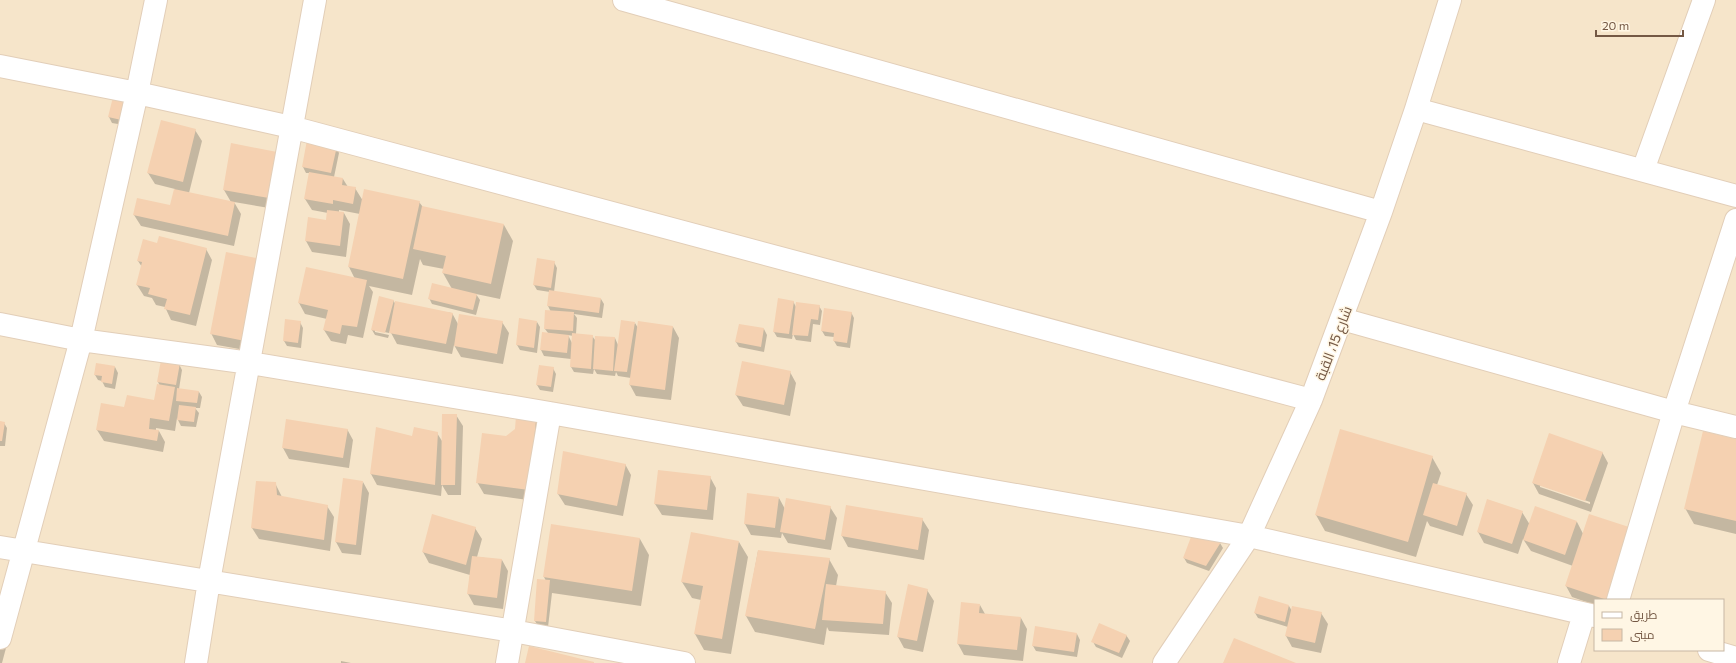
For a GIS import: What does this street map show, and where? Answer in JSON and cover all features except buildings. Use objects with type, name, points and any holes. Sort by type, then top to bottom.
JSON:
[{"type":"street","points":[[0,638],[81,340],[138,93],[156,0]]},
{"type":"street","points":[[196,663],[209,582],[315,0]]},
{"type":"street","points":[[624,0],[1380,212]]},
{"type":"street","name":"شارع 15، القبة","points":[[1164,663],[1248,536],[1311,400],[1342,319],[1416,109],[1450,0]]},
{"type":"street","points":[[1643,170],[1704,0]]},
{"type":"street","points":[[0,66],[138,93],[291,128],[1311,400]]},
{"type":"street","points":[[1416,109],[1736,196]]},
{"type":"street","points":[[1618,599],[1674,412],[1736,220]]},
{"type":"street","points":[[1342,319],[1674,412],[1736,427]]},
{"type":"street","points":[[0,324],[81,340],[250,363],[550,413],[1248,536],[1589,615],[1569,663]]},
{"type":"street","points":[[506,663],[513,631],[550,413]]},
{"type":"street","points":[[0,547],[513,631],[684,663]]},
{"type":"street","points":[[1712,651],[1736,658]]},
{"type":"shaded area","points":[[0,0],[1736,0],[1736,663],[0,663]]}]
